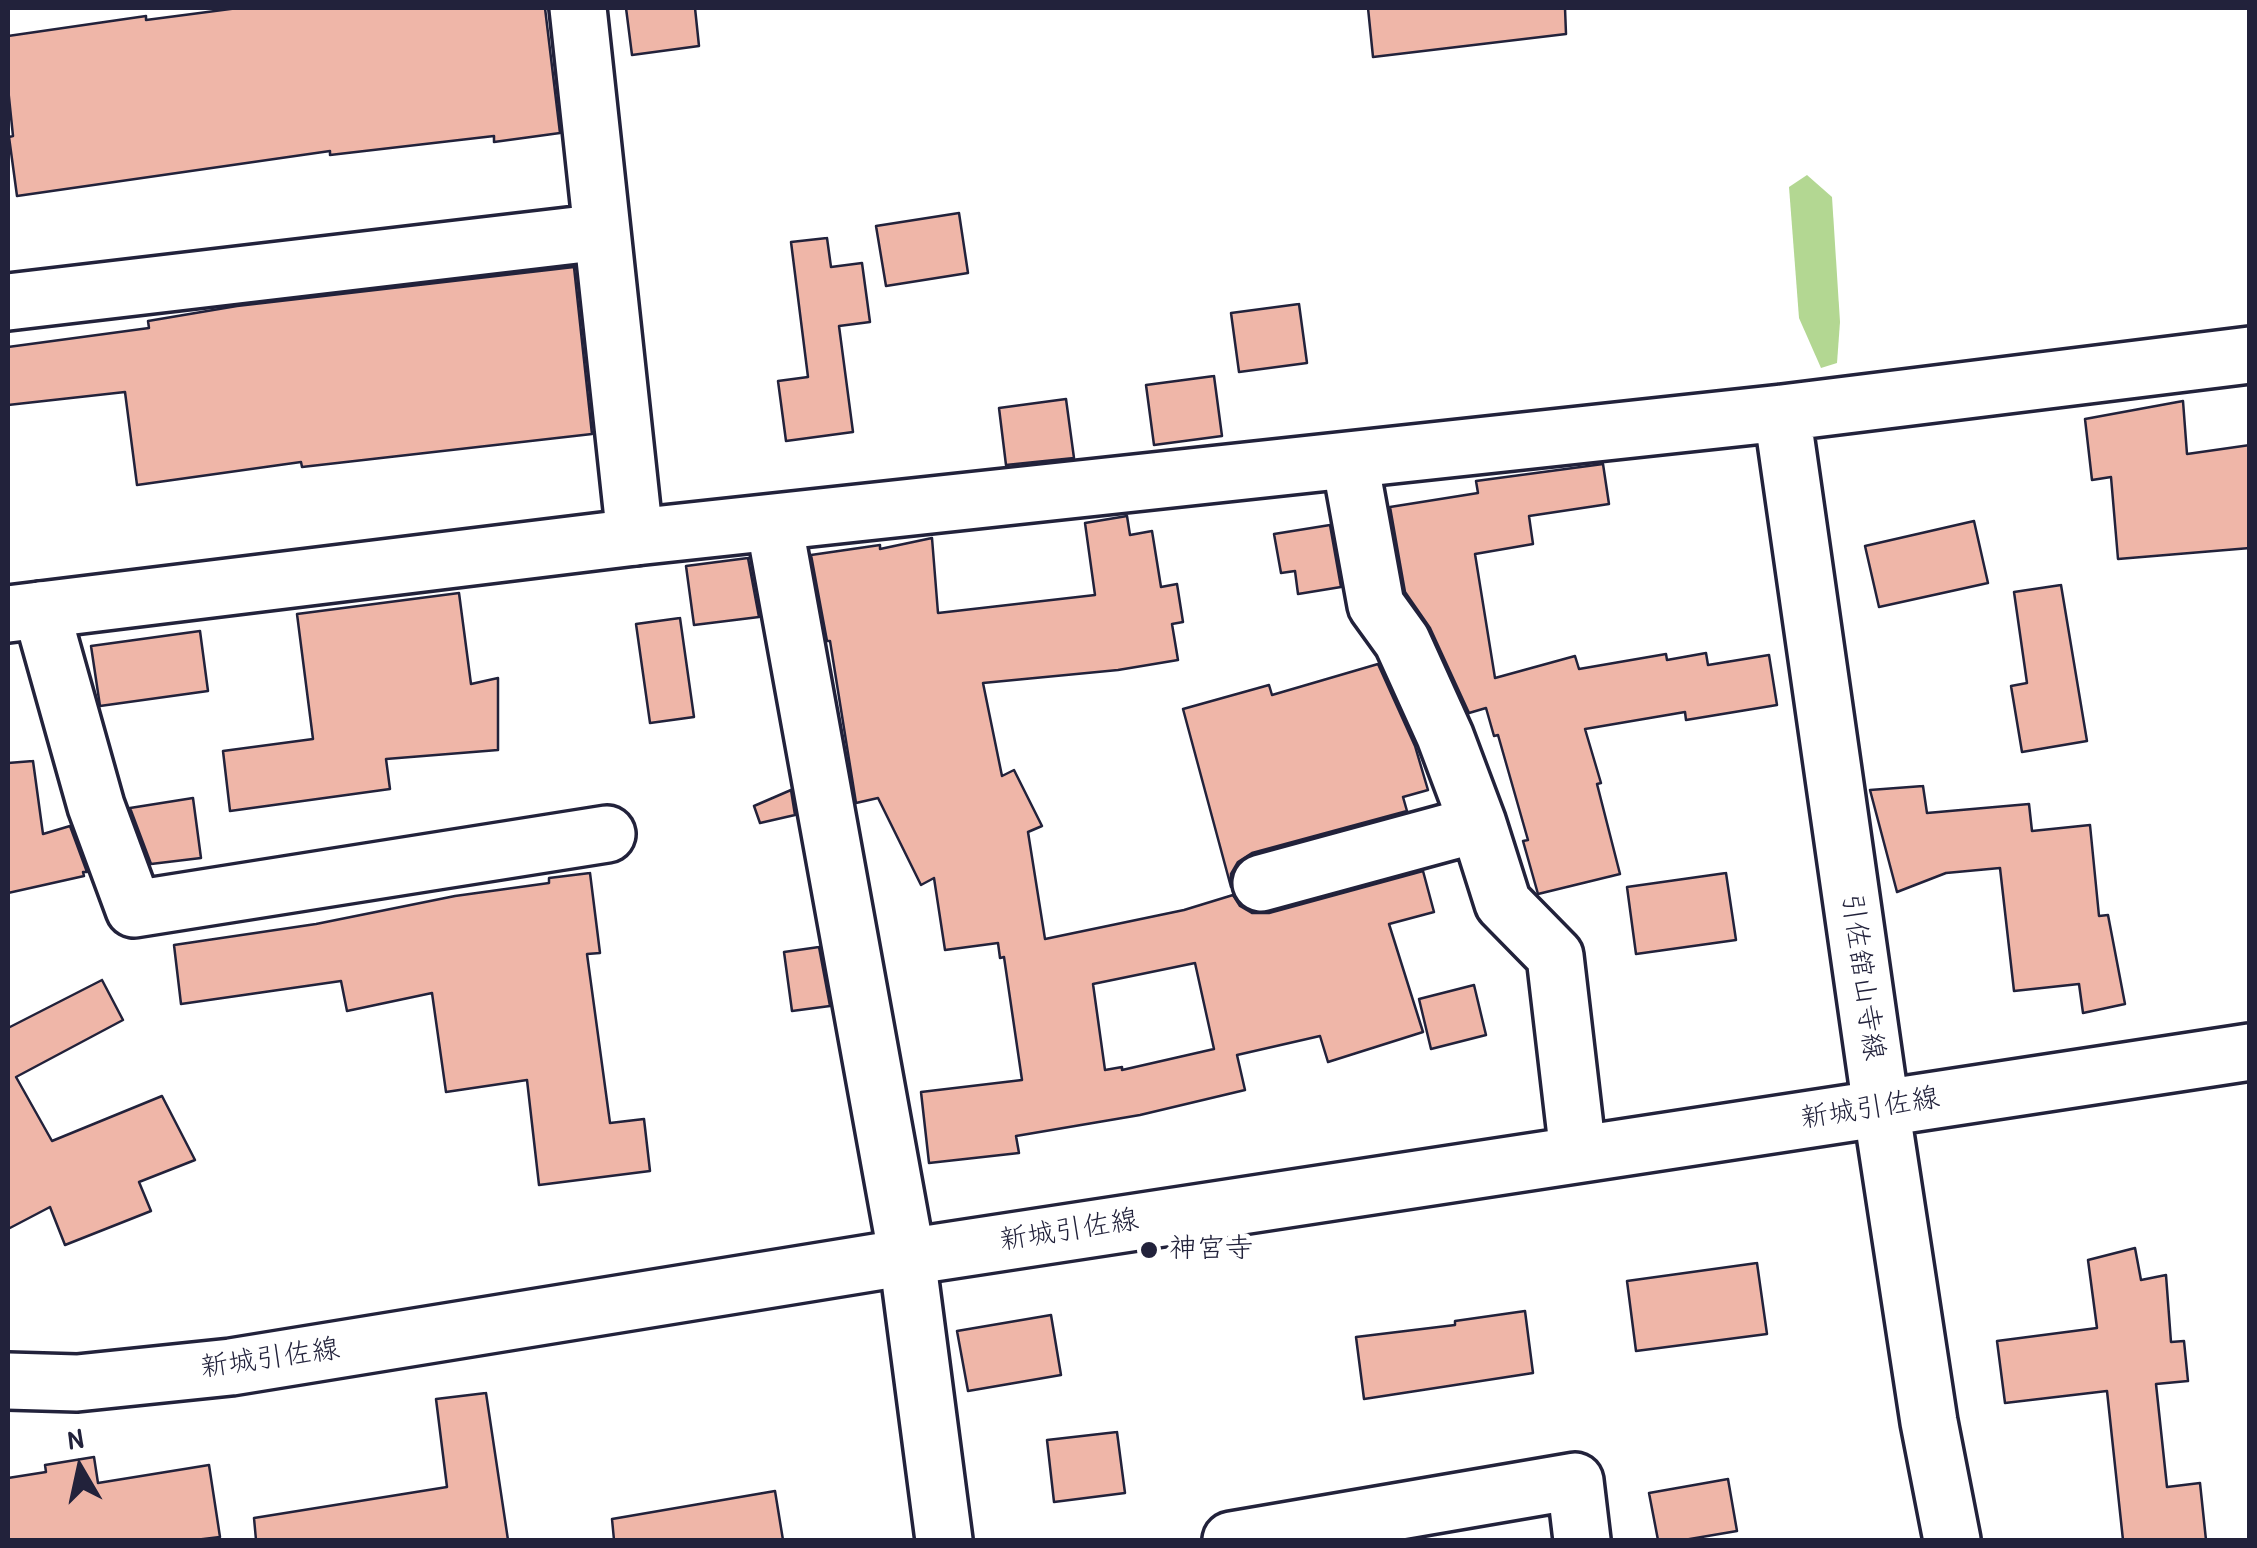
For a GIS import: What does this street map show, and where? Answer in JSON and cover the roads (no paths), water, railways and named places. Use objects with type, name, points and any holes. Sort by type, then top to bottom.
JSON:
[{"type":"street","points":[[578,8],[635,538]]},
{"type":"street","points":[[8,302],[602,232]]},
{"type":"street","points":[[607,834],[134,909],[24,612],[635,538],[1782,413],[2250,355]]},
{"type":"street","name":"引佐舘山寺線","points":[[1782,413],[1881,1107],[1929,1422],[1952,1540]]},
{"type":"street","points":[[1350,462],[1376,605],[1402,642],[1445,736],[1502,903],[1555,956],[1578,1153]]},
{"type":"street","points":[[774,523],[906,1256],[944,1540]]},
{"type":"street","points":[[1261,882],[1478,824]]},
{"type":"street","name":"新城引佐線","points":[[8,1381],[77,1383],[231,1367],[906,1256],[2250,1052]]},
{"type":"street","points":[[1230,1540],[1574,1481],[1582,1540]]},
{"type":"place","name":"神宮寺","points":[[1149,1250]]}]
